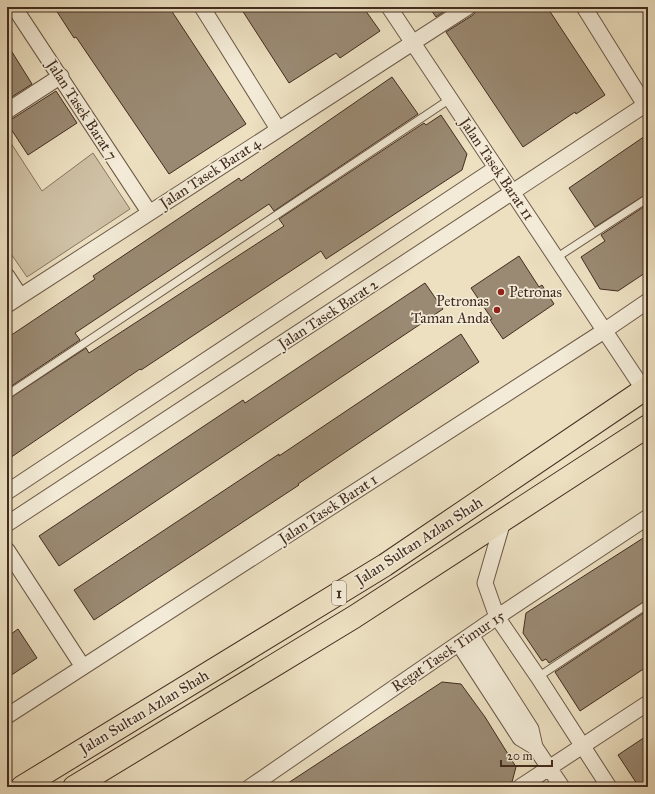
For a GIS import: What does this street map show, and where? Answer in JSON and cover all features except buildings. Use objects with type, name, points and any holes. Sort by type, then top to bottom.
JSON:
[{"type":"main road","name":"Jalan Sultan Azlan Shah","points":[[22,787],[385,565],[646,389]]},
{"type":"main road","name":"Jalan Sultan Azlan Shah","points":[[74,787],[354,616],[648,426]]},
{"type":"street","name":"Jalan Tasek Barat 7","points":[[14,7],[149,212]]},
{"type":"street","points":[[202,7],[278,129]]},
{"type":"street","name":"Jalan Tasek Barat 11","points":[[389,7],[604,331],[646,389]]},
{"type":"street","name":"Jalan Tasek Barat 4","points":[[7,305],[468,7]]},
{"type":"street","points":[[584,7],[646,104]]},
{"type":"street","points":[[7,111],[60,76]]},
{"type":"street","name":"Jalan Tasek Barat 2","points":[[7,524],[646,104]]},
{"type":"street","points":[[7,492],[496,168]]},
{"type":"street","points":[[7,276],[20,296]]},
{"type":"street","name":"Jalan Tasek Barat 1","points":[[7,716],[604,331],[648,301]]},
{"type":"street","name":"Regat Tasek Timur 15","points":[[250,787],[648,517]]},
{"type":"street","points":[[503,521],[485,583],[497,618],[538,677],[609,787]]},
{"type":"street","points":[[7,550],[83,667]]},
{"type":"street","points":[[465,640],[520,738],[535,747],[562,787]]},
{"type":"street","points":[[520,787],[648,702]]},
{"type":"lane","points":[[7,395],[450,99]]},
{"type":"lane","points":[[556,258],[648,198]]},
{"type":"lane","points":[[538,677],[648,604]]},
{"type":"shaded area","points":[[7,137],[42,191],[93,153],[130,209],[27,277],[7,248]]},
{"type":"place","name":"Petronas","points":[[501,292]]},
{"type":"place","name":"Petronas Taman Anda","points":[[497,310]]}]
